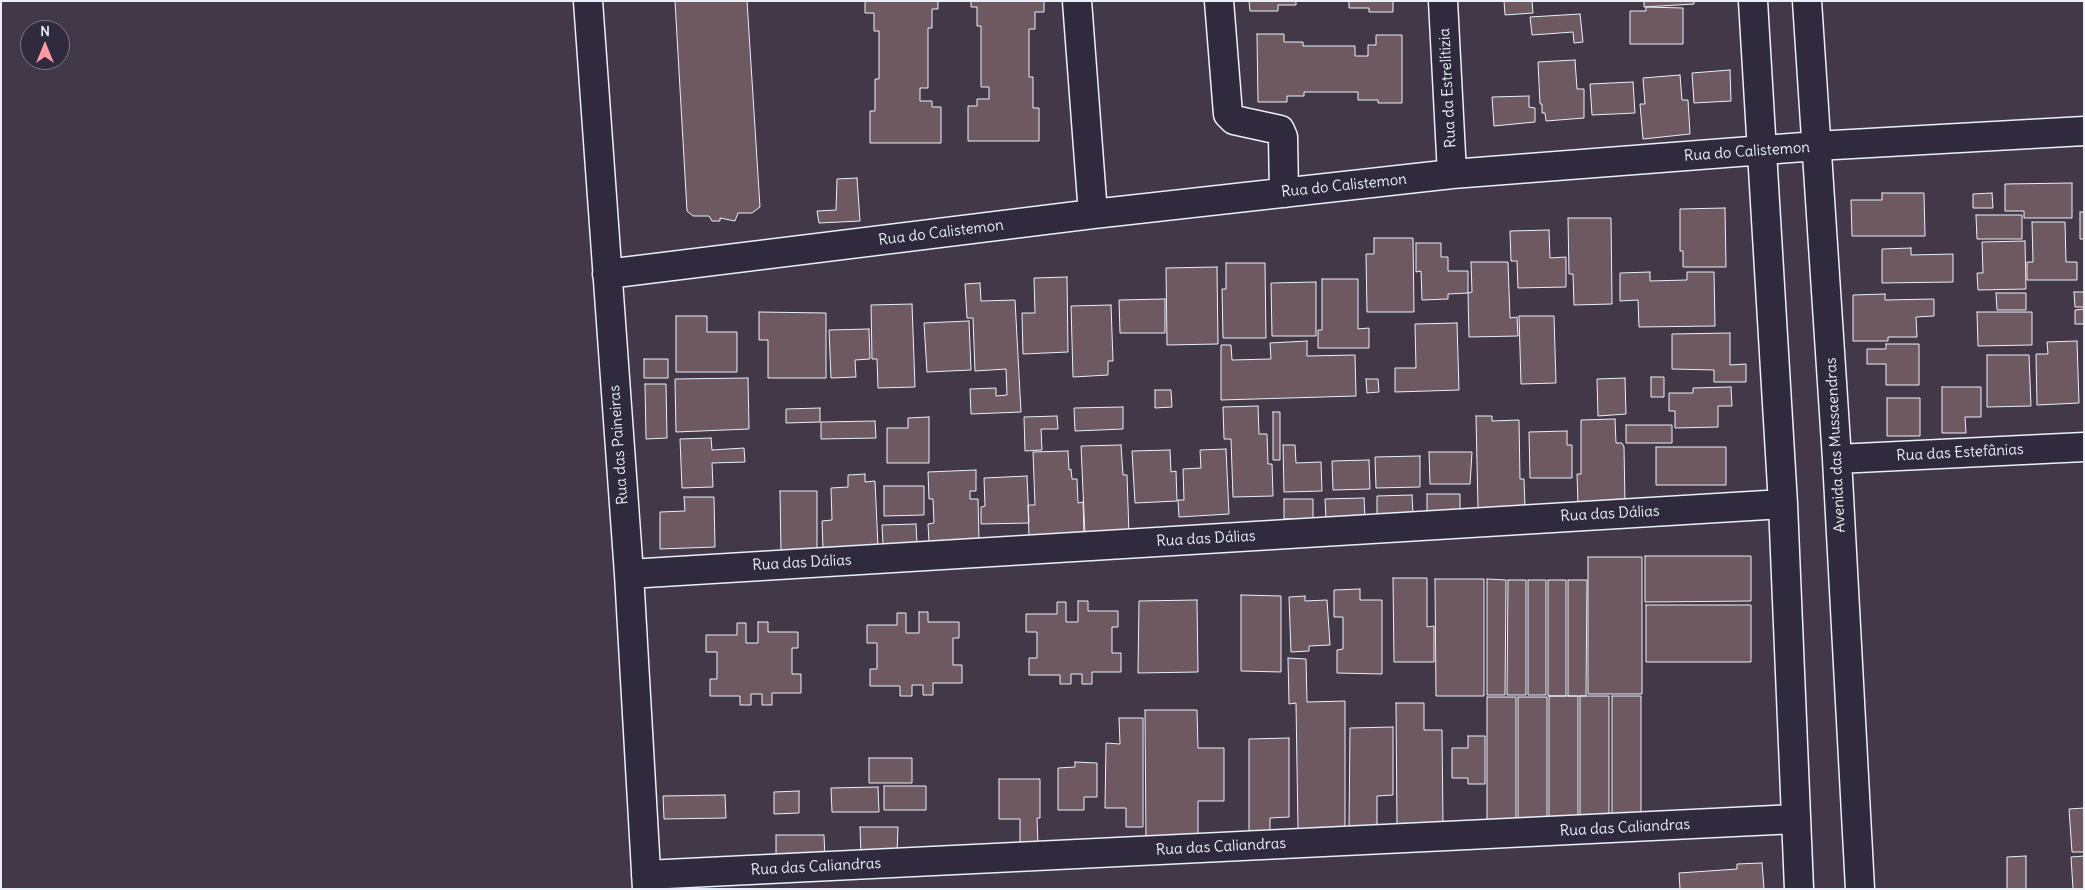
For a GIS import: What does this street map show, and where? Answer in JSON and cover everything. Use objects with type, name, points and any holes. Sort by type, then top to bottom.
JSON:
[{"type":"street","name":"Rua das Paineiras","points":[[588,1],[629,574],[647,882]]},
{"type":"street","points":[[1077,1],[1093,214]]},
{"type":"street","points":[[1219,1],[1228,114],[1234,120],[1280,130],[1283,136],[1284,192]]},
{"type":"street","name":"Rua da Estrelítizia","points":[[1444,1],[1452,174]]},
{"type":"street","points":[[1753,1],[1783,504],[1799,889]]},
{"type":"street","name":"Avenida das Mussaendras","points":[[1807,1],[1837,459],[1860,889]]},
{"type":"street","name":"Rua do Calistemon","points":[[607,274],[1093,214],[1452,174],[1816,146],[2084,131]]},
{"type":"street","name":"Rua das Estefânias","points":[[1837,459],[2084,447]]},
{"type":"street","name":"Rua das Dálias","points":[[629,574],[1783,504]]},
{"type":"street","name":"Rua das Caliandras","points":[[647,882],[1795,819]]},
{"type":"building","points":[[675,1],[747,1],[760,207],[752,213],[738,213],[735,221],[720,218],[720,221],[712,221],[709,216],[693,216],[687,211]]},
{"type":"building","points":[[865,1],[938,1],[938,9],[932,9],[932,28],[928,28],[928,88],[920,88],[920,101],[932,101],[932,107],[941,107],[941,143],[870,143],[870,111],[875,111],[875,79],[879,79],[879,31],[874,31],[874,13],[865,13]]},
{"type":"building","points":[[971,1],[1044,1],[1044,12],[1035,12],[1035,29],[1029,29],[1029,77],[1033,77],[1033,108],[1039,108],[1039,141],[968,141],[968,106],[977,106],[977,99],[989,99],[989,87],[981,87],[981,26],[977,26],[977,7],[971,7]]},
{"type":"building","points":[[1249,1],[1296,1],[1296,5],[1278,5],[1278,11],[1250,11]]},
{"type":"building","points":[[1349,1],[1393,1],[1393,12],[1369,12],[1369,8],[1349,8]]},
{"type":"building","points":[[1504,1],[1532,1],[1533,13],[1505,15]]},
{"type":"building","points":[[1644,1],[1694,1],[1694,4],[1644,7]]},
{"type":"building","points":[[1646,7],[1683,8],[1683,44],[1630,44],[1630,11],[1646,11]]},
{"type":"building","points":[[1580,14],[1583,42],[1574,43],[1573,32],[1532,35],[1530,17]]},
{"type":"building","points":[[1257,34],[1284,34],[1284,42],[1303,42],[1303,46],[1355,46],[1355,56],[1368,56],[1368,45],[1376,45],[1376,35],[1402,35],[1402,103],[1378,103],[1378,100],[1358,100],[1358,92],[1304,92],[1304,96],[1287,96],[1287,102],[1258,102]]},
{"type":"building","points":[[1575,60],[1577,89],[1584,89],[1584,118],[1546,121],[1545,113],[1542,113],[1542,104],[1540,104],[1538,62]]},
{"type":"building","points":[[1730,70],[1731,101],[1694,103],[1692,73]]},
{"type":"building","points":[[1680,75],[1682,100],[1688,100],[1690,134],[1643,139],[1640,104],[1645,104],[1643,78]]},
{"type":"building","points":[[1633,82],[1635,113],[1592,115],[1590,84]]},
{"type":"building","points":[[1529,96],[1529,107],[1535,108],[1535,122],[1494,126],[1492,97]]},
{"type":"building","points":[[857,178],[860,221],[819,223],[817,211],[836,210],[837,179]]},
{"type":"building","points":[[2072,183],[2072,218],[2024,218],[2024,211],[2005,211],[2005,184]]},
{"type":"building","points":[[1882,193],[1924,193],[1925,236],[1852,236],[1851,200],[1882,200]]},
{"type":"building","points":[[1992,193],[1993,208],[1973,208],[1973,194]]},
{"type":"building","points":[[1725,208],[1726,267],[1683,267],[1683,251],[1680,251],[1680,209]]},
{"type":"building","points":[[2080,212],[2084,212],[2084,239],[2080,239]]},
{"type":"building","points":[[1976,215],[2022,215],[2022,239],[1977,239]]},
{"type":"building","points":[[1568,218],[1611,218],[1612,304],[1574,305],[1573,274],[1569,274]]},
{"type":"building","points":[[2032,222],[2065,222],[2066,262],[2077,262],[2077,280],[2027,280],[2027,262],[2033,262]]},
{"type":"building","points":[[1549,230],[1550,258],[1566,257],[1566,287],[1518,288],[1517,261],[1511,261],[1510,231]]},
{"type":"building","points":[[1374,238],[1413,238],[1414,312],[1367,312],[1366,254],[1374,254]]},
{"type":"building","points":[[2025,241],[2026,289],[1978,290],[1977,273],[1983,273],[1982,242]]},
{"type":"building","points":[[1416,243],[1441,243],[1441,257],[1448,257],[1448,271],[1468,271],[1468,293],[1448,294],[1448,299],[1422,300],[1421,271],[1416,272]]},
{"type":"building","points":[[1911,248],[1911,255],[1953,254],[1953,282],[1882,283],[1882,249]]},
{"type":"building","points":[[1471,262],[1508,262],[1510,318],[1517,317],[1518,336],[1469,337],[1468,293],[1472,292]]},
{"type":"building","points":[[1226,263],[1265,263],[1266,338],[1223,338],[1222,289],[1226,289]]},
{"type":"building","points":[[1217,267],[1218,344],[1167,345],[1166,268]]},
{"type":"building","points":[[1650,272],[1650,281],[1687,280],[1687,272],[1714,272],[1715,326],[1639,327],[1638,300],[1620,301],[1620,273]]},
{"type":"building","points":[[1067,277],[1068,352],[1023,354],[1022,313],[1035,313],[1034,278]]},
{"type":"building","points":[[1322,279],[1358,279],[1358,329],[1369,328],[1369,348],[1318,348],[1318,330],[1322,330]]},
{"type":"building","points":[[1316,282],[1316,336],[1272,336],[1271,283]]},
{"type":"building","points":[[980,283],[981,301],[1015,300],[1021,412],[971,414],[970,389],[996,388],[996,396],[1007,395],[1006,369],[975,371],[973,318],[967,318],[965,284]]},
{"type":"building","points":[[2074,292],[2084,292],[2084,307],[2075,307]]},
{"type":"building","points":[[1996,293],[2026,293],[2026,310],[1997,310]]},
{"type":"building","points":[[1885,294],[1885,300],[1934,299],[1934,316],[1916,317],[1917,337],[1888,337],[1888,341],[1853,341],[1853,295]]},
{"type":"building","points":[[1165,299],[1165,333],[1120,333],[1119,300]]},
{"type":"building","points":[[912,304],[915,387],[878,388],[877,359],[872,359],[871,305]]},
{"type":"building","points":[[1111,305],[1113,361],[1108,361],[1108,375],[1073,377],[1071,306]]},
{"type":"building","points":[[2084,309],[2084,324],[2075,324],[2075,310]]},
{"type":"building","points":[[759,312],[826,313],[826,378],[768,378],[768,340],[759,340]]},
{"type":"building","points":[[1977,312],[2032,312],[2032,345],[1978,346]]},
{"type":"building","points":[[676,316],[707,316],[707,332],[737,332],[737,372],[676,372]]},
{"type":"building","points":[[1519,316],[1554,316],[1556,383],[1521,384]]},
{"type":"building","points":[[969,321],[971,370],[927,372],[924,323]]},
{"type":"building","points":[[1457,323],[1459,390],[1395,392],[1395,368],[1416,368],[1415,324]]},
{"type":"building","points":[[869,329],[870,359],[855,360],[856,377],[831,378],[829,330]]},
{"type":"building","points":[[1730,333],[1730,365],[1746,364],[1746,382],[1714,382],[1714,370],[1672,369],[1672,334]]},
{"type":"building","points":[[1307,341],[1307,356],[1355,355],[1356,396],[1221,400],[1221,345],[1231,345],[1232,360],[1271,359],[1270,343]]},
{"type":"building","points":[[2077,341],[2079,403],[2037,405],[2036,354],[2048,354],[2047,342]]},
{"type":"building","points":[[1886,344],[1919,344],[1919,385],[1886,385],[1886,364],[1867,364],[1867,349],[1886,349]]},
{"type":"building","points":[[1987,355],[2029,355],[2031,406],[1987,407]]},
{"type":"building","points":[[644,359],[668,359],[668,378],[644,378]]},
{"type":"building","points":[[1651,377],[1664,377],[1664,397],[1651,397]]},
{"type":"building","points":[[748,378],[749,429],[676,432],[675,379]]},
{"type":"building","points":[[1625,378],[1626,414],[1598,416],[1597,379]]},
{"type":"building","points":[[1366,379],[1378,379],[1379,392],[1367,393]]},
{"type":"building","points":[[645,384],[666,384],[667,438],[646,439]]},
{"type":"building","points":[[1731,387],[1732,406],[1718,406],[1718,427],[1675,428],[1675,411],[1669,411],[1669,393],[1693,393],[1693,388]]},
{"type":"building","points":[[1942,387],[1981,387],[1981,417],[1965,417],[1966,433],[1942,433]]},
{"type":"building","points":[[1155,390],[1171,390],[1172,407],[1155,408]]},
{"type":"building","points":[[1887,398],[1920,398],[1920,436],[1887,436]]},
{"type":"building","points":[[1258,406],[1259,434],[1267,434],[1268,464],[1272,464],[1273,496],[1233,497],[1231,439],[1224,439],[1223,407]]},
{"type":"building","points":[[1123,407],[1123,429],[1075,431],[1074,408]]},
{"type":"building","points":[[820,408],[820,422],[786,423],[786,409]]},
{"type":"building","points":[[1273,412],[1280,412],[1280,460],[1273,460]]},
{"type":"building","points":[[1057,416],[1058,429],[1041,429],[1042,450],[1025,451],[1024,417]]},
{"type":"building","points":[[1476,416],[1492,416],[1492,421],[1519,420],[1520,479],[1524,479],[1525,507],[1478,508]]},
{"type":"building","points":[[929,417],[929,463],[887,463],[887,428],[908,428],[908,418]]},
{"type":"building","points":[[1615,419],[1616,443],[1622,443],[1624,447],[1625,503],[1578,505],[1577,474],[1581,474],[1581,420]]},
{"type":"building","points":[[875,421],[876,438],[821,439],[821,422]]},
{"type":"building","points":[[1626,425],[1672,425],[1672,443],[1626,443]]},
{"type":"building","points":[[1567,431],[1567,445],[1572,445],[1572,478],[1530,478],[1529,432]]},
{"type":"building","points":[[711,438],[712,450],[744,448],[745,462],[712,463],[713,487],[682,488],[680,439]]},
{"type":"building","points":[[1121,445],[1123,475],[1127,475],[1129,534],[1085,535],[1081,446]]},
{"type":"building","points":[[1283,445],[1295,445],[1296,463],[1321,462],[1322,491],[1284,492]]},
{"type":"building","points":[[1656,447],[1726,447],[1726,485],[1656,485]]},
{"type":"building","points":[[1226,449],[1229,514],[1179,517],[1178,500],[1184,500],[1183,469],[1201,468],[1200,450]]},
{"type":"building","points":[[1170,450],[1171,472],[1176,471],[1177,501],[1135,503],[1132,451]]},
{"type":"building","points":[[1068,451],[1069,470],[1071,469],[1072,479],[1077,479],[1078,503],[1083,502],[1084,535],[1029,536],[1028,505],[1035,505],[1033,452]]},
{"type":"building","points":[[1429,452],[1472,452],[1470,484],[1430,484]]},
{"type":"building","points":[[1420,456],[1420,487],[1376,488],[1375,457]]},
{"type":"building","points":[[1369,460],[1370,489],[1333,490],[1332,461]]},
{"type":"building","points":[[976,470],[976,491],[970,491],[970,499],[978,499],[979,540],[929,542],[928,524],[934,523],[933,499],[929,499],[928,472]]},
{"type":"building","points":[[865,474],[865,482],[875,481],[878,547],[823,549],[822,521],[832,520],[831,488],[848,487],[848,475]]},
{"type":"building","points":[[1027,476],[1029,523],[981,524],[981,507],[985,506],[984,478]]},
{"type":"building","points":[[884,486],[924,486],[924,515],[884,516]]},
{"type":"building","points":[[780,491],[817,491],[817,553],[781,553]]},
{"type":"building","points":[[1427,494],[1460,494],[1460,512],[1427,512]]},
{"type":"building","points":[[1412,495],[1413,514],[1377,514],[1377,496]]},
{"type":"building","points":[[684,497],[714,497],[715,547],[660,549],[660,512],[685,511]]},
{"type":"building","points":[[1364,498],[1365,518],[1326,519],[1325,499]]},
{"type":"building","points":[[1284,499],[1313,499],[1313,519],[1284,519]]},
{"type":"building","points":[[916,524],[917,544],[883,544],[882,525]]},
{"type":"building","points":[[1645,556],[1751,556],[1751,601],[1645,602]]},
{"type":"building","points":[[1588,557],[1642,557],[1642,694],[1588,694]]},
{"type":"building","points":[[1393,578],[1427,578],[1427,627],[1434,626],[1434,662],[1394,662]]},
{"type":"building","points":[[1435,579],[1484,579],[1484,696],[1436,696]]},
{"type":"building","points":[[1487,579],[1506,580],[1505,695],[1487,695]]},
{"type":"building","points":[[1508,580],[1526,580],[1526,695],[1507,695]]},
{"type":"building","points":[[1528,580],[1546,580],[1546,695],[1528,695]]},
{"type":"building","points":[[1548,580],[1566,580],[1566,696],[1548,696]]},
{"type":"building","points":[[1568,580],[1587,580],[1586,696],[1568,696]]},
{"type":"building","points":[[1360,589],[1360,600],[1382,600],[1382,674],[1337,673],[1337,650],[1343,649],[1343,617],[1334,617],[1334,590]]},
{"type":"building","points":[[1241,595],[1281,596],[1281,672],[1241,671]]},
{"type":"building","points":[[1305,596],[1305,601],[1327,600],[1330,645],[1309,646],[1309,651],[1291,652],[1289,597]]},
{"type":"building","points":[[1197,600],[1198,672],[1138,673],[1139,601]]},
{"type":"building","points":[[1078,601],[1088,601],[1088,611],[1118,611],[1118,627],[1112,627],[1112,653],[1121,653],[1121,672],[1092,672],[1092,684],[1082,684],[1082,674],[1071,674],[1071,684],[1060,684],[1060,675],[1029,675],[1029,658],[1037,658],[1037,632],[1026,632],[1026,614],[1057,614],[1057,602],[1066,602],[1066,622],[1078,622]]},
{"type":"building","points":[[1646,605],[1751,605],[1751,662],[1646,662]]},
{"type":"building","points":[[919,612],[928,612],[928,622],[959,622],[959,638],[953,638],[953,665],[962,665],[962,683],[933,683],[933,695],[923,695],[923,685],[912,685],[912,696],[900,696],[900,686],[870,686],[870,669],[877,669],[877,643],[867,643],[867,625],[897,625],[897,613],[906,613],[906,633],[919,633]]},
{"type":"building","points":[[758,622],[768,622],[768,632],[798,632],[798,648],[792,648],[792,674],[801,674],[801,693],[772,693],[772,705],[762,705],[762,694],[751,694],[751,705],[740,705],[740,696],[710,696],[710,679],[717,679],[717,652],[706,652],[706,635],[737,635],[737,623],[746,623],[746,643],[758,643]]},
{"type":"building","points":[[1288,658],[1306,659],[1307,702],[1345,701],[1345,828],[1298,829],[1296,703],[1289,704]]},
{"type":"building","points":[[1549,696],[1578,696],[1578,820],[1549,820]]},
{"type":"building","points":[[1580,696],[1609,696],[1609,820],[1580,820]]},
{"type":"building","points":[[1612,696],[1641,696],[1641,820],[1612,820]]},
{"type":"building","points":[[1487,697],[1516,697],[1516,821],[1487,821]]},
{"type":"building","points":[[1518,697],[1547,697],[1547,821],[1518,821]]},
{"type":"building","points":[[1396,703],[1424,703],[1424,730],[1442,730],[1443,826],[1397,827]]},
{"type":"building","points":[[1145,710],[1197,710],[1198,748],[1224,748],[1224,801],[1198,801],[1198,841],[1146,841]]},
{"type":"building","points":[[1119,718],[1143,718],[1143,827],[1126,827],[1126,808],[1105,808],[1106,743],[1120,744]]},
{"type":"building","points":[[1393,727],[1393,795],[1377,796],[1377,828],[1349,828],[1350,728]]},
{"type":"building","points":[[1468,736],[1485,736],[1485,784],[1468,784],[1468,778],[1452,778],[1452,748],[1468,748]]},
{"type":"building","points":[[1289,738],[1289,817],[1270,818],[1270,831],[1249,831],[1249,739]]},
{"type":"building","points":[[869,758],[912,758],[912,783],[869,783]]},
{"type":"building","points":[[1075,762],[1097,763],[1097,797],[1084,797],[1084,810],[1058,810],[1058,768],[1075,767]]},
{"type":"building","points":[[999,779],[1040,779],[1040,818],[1037,818],[1038,844],[1020,843],[1020,819],[999,819]]},
{"type":"building","points":[[884,786],[926,786],[926,810],[884,810]]},
{"type":"building","points":[[878,787],[879,812],[832,812],[831,788]]},
{"type":"building","points":[[799,791],[799,813],[774,814],[774,792]]},
{"type":"building","points":[[725,795],[726,818],[664,819],[663,796]]},
{"type":"building","points":[[2084,808],[2084,852],[2072,852],[2069,809]]},
{"type":"building","points":[[860,827],[898,827],[897,854],[861,854]]},
{"type":"building","points":[[776,835],[824,835],[825,859],[776,859]]},
{"type":"building","points":[[2026,856],[2026,889],[2007,889],[2007,857]]},
{"type":"building","points":[[2084,856],[2084,889],[2073,889],[2071,857]]},
{"type":"building","points":[[1762,863],[1764,889],[1680,889],[1679,873],[1737,869],[1737,864]]}]
